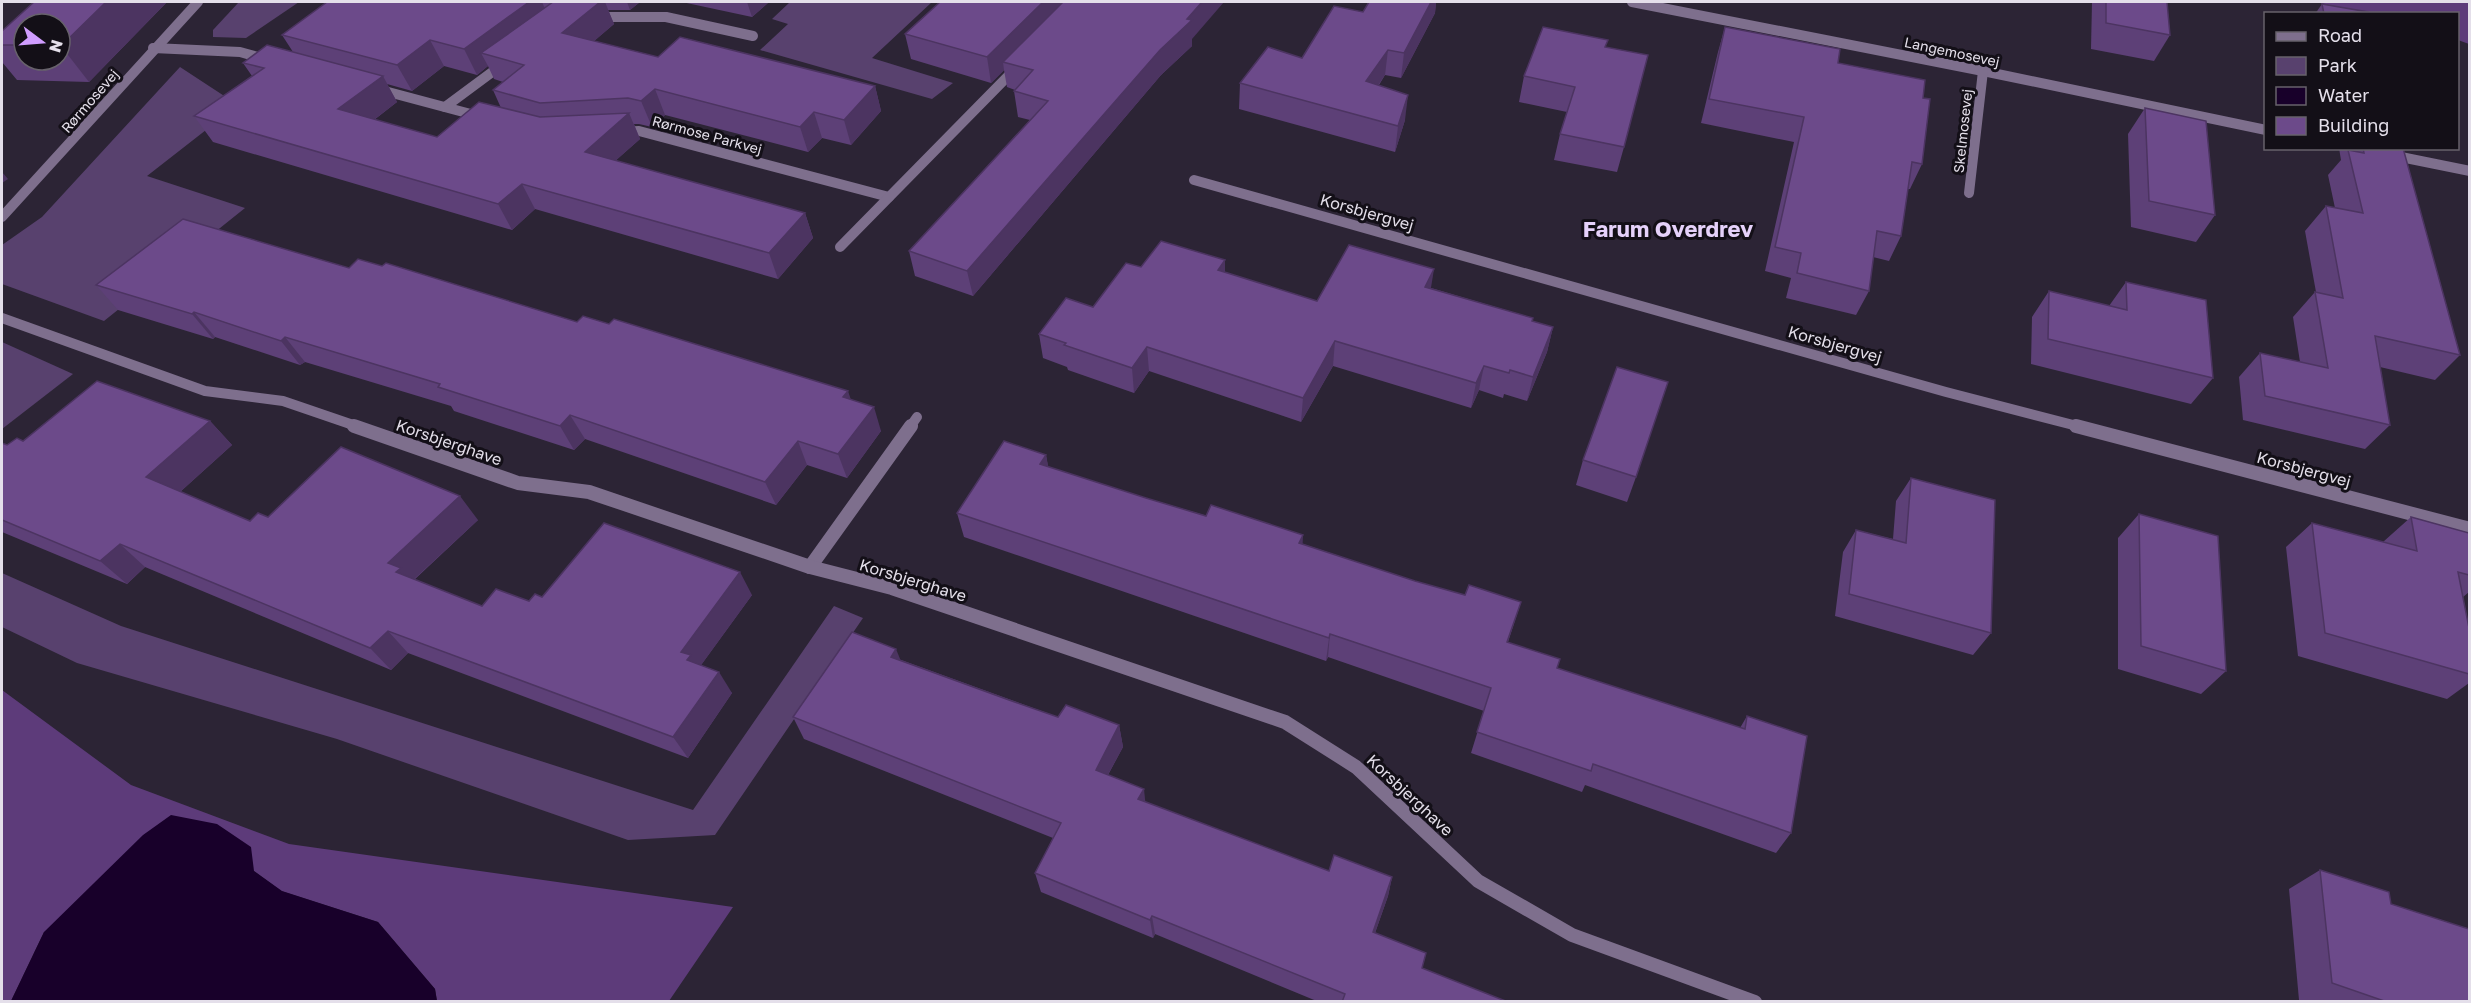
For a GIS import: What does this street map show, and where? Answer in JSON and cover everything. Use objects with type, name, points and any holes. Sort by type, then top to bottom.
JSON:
[{"type":"street","name":"Rørmosevej","points":[[2,217],[78,136],[153,48],[198,2]]},
{"type":"street","name":"Langemosevej","points":[[1632,2],[1983,71],[2264,130]]},
{"type":"street","points":[[588,17],[666,17],[753,36]]},
{"type":"street","points":[[153,48],[240,52],[274,61]]},
{"type":"street","points":[[445,107],[512,57]]},
{"type":"street","points":[[840,247],[1022,61]]},
{"type":"street","name":"Skelmosevej","points":[[1969,193],[1983,71]]},
{"type":"street","points":[[365,86],[488,119]]},
{"type":"street","name":"Rørmose Parkvej","points":[[606,133],[639,131],[889,196]]},
{"type":"street","points":[[2380,153],[2469,171]]},
{"type":"street","name":"Korsbjergvej","points":[[1194,180],[1946,392],[2469,529]]},
{"type":"street","name":"Korsbjerghave","points":[[2,318],[205,391],[283,401],[518,483],[589,492],[810,567],[892,588],[1285,722],[1356,767],[1478,881],[1572,935],[1755,1002]]},
{"type":"street","points":[[810,567],[917,417]]},
{"type":"green space","points":[[239,2],[299,2],[246,38],[213,37],[213,30]]},
{"type":"green space","points":[[790,2],[932,2],[872,58],[953,83],[932,99],[760,50],[788,24],[772,19]]},
{"type":"green space","points":[[180,67],[238,105],[147,176],[245,208],[104,321],[2,284],[2,245],[42,217]]},
{"type":"green space","points":[[2,342],[73,374],[2,429]]},
{"type":"green space","points":[[2,573],[121,626],[693,810],[834,606],[863,618],[715,835],[628,840],[337,739],[77,663],[2,627]]},
{"type":"shaded area","points":[[2317,2],[2469,2],[2469,44],[2459,40],[2459,12],[2356,12]]},
{"type":"shaded area","points":[[2,690],[131,785],[289,844],[733,907],[669,1001],[437,1001],[435,989],[378,922],[281,891],[254,871],[44,932],[11,1001],[2,1001]]},
{"type":"water","points":[[171,815],[217,824],[251,847],[254,871],[282,891],[378,922],[435,989],[437,1001],[11,1001],[44,932],[143,835]]},
{"type":"building","points":[[34,2],[106,2],[72,35],[72,12],[23,12]]},
{"type":"building","points":[[327,2],[529,2],[464,49],[430,40],[397,65],[282,35]]},
{"type":"building","points":[[553,2],[600,2],[562,33],[658,57],[680,37],[875,86],[844,120],[814,112],[800,127],[655,89],[641,101],[628,98],[540,103],[493,90],[524,65],[481,53]]},
{"type":"building","points":[[940,2],[1043,2],[987,57],[905,34]]},
{"type":"building","points":[[1063,2],[1202,2],[1187,19],[1192,20],[1160,50],[967,271],[909,251],[1048,101],[1014,91],[1033,70],[1003,62]]},
{"type":"building","points":[[1369,2],[1431,2],[1404,53],[1388,50],[1366,81],[1408,95],[1398,126],[1240,83],[1268,47],[1302,58],[1334,6],[1363,12]]},
{"type":"building","points":[[2106,2],[2167,2],[2170,35],[2106,23]]},
{"type":"building","points":[[2322,4],[2368,12],[2324,12]]},
{"type":"building","points":[[12,22],[12,45],[2,45],[2,31]]},
{"type":"building","points":[[1543,27],[1608,40],[1605,47],[1648,55],[1624,147],[1560,134],[1575,87],[1524,76]]},
{"type":"building","points":[[1725,27],[1840,49],[1838,63],[1925,80],[1923,98],[1930,99],[1922,164],[1912,162],[1901,236],[1877,231],[1869,291],[1797,273],[1801,253],[1775,247],[1804,117],[1709,99]]},
{"type":"building","points":[[267,45],[383,76],[338,109],[437,137],[479,102],[540,117],[629,113],[585,152],[805,213],[769,253],[522,184],[498,204],[194,116],[264,68],[243,63]]},
{"type":"building","points":[[2145,108],[2206,121],[2215,215],[2149,201]]},
{"type":"building","points":[[2348,150],[2364,153],[2363,150],[2404,150],[2460,355],[2375,336],[2390,425],[2265,396],[2260,353],[2328,368],[2315,292],[2343,298],[2326,206],[2363,213]]},
{"type":"building","points":[[183,219],[349,268],[358,259],[382,266],[386,263],[577,322],[583,316],[609,324],[614,319],[848,391],[843,397],[874,407],[838,454],[798,441],[765,482],[570,415],[560,426],[438,387],[440,384],[285,337],[281,341],[194,312],[192,314],[96,285]]},
{"type":"building","points":[[1161,241],[1225,260],[1218,270],[1317,301],[1349,245],[1434,269],[1425,287],[1533,318],[1532,321],[1553,327],[1533,377],[1484,366],[1476,383],[1335,341],[1303,398],[1147,347],[1132,368],[1039,334],[1066,298],[1093,307],[1126,263],[1141,267]]},
{"type":"building","points":[[2126,282],[2206,300],[2213,378],[2048,339],[2049,291],[2127,310]]},
{"type":"building","points":[[1617,367],[1668,382],[1636,477],[1583,460]]},
{"type":"building","points":[[97,381],[210,421],[146,477],[250,521],[258,513],[268,517],[341,447],[460,496],[388,563],[401,568],[396,572],[482,606],[496,589],[529,601],[535,594],[542,597],[604,523],[740,572],[681,652],[691,655],[687,660],[719,672],[673,737],[388,631],[370,648],[120,544],[100,561],[2,520],[2,443],[7,445],[17,438],[23,441]]},
{"type":"building","points":[[1004,441],[1046,455],[1040,464],[1146,498],[1206,516],[1211,505],[1303,535],[1299,543],[1415,581],[1465,595],[1469,585],[1521,602],[1507,642],[1560,659],[1557,668],[1745,729],[1747,716],[1807,736],[1791,833],[1593,764],[1591,771],[1477,732],[1491,688],[1330,634],[1329,638],[957,513]]},
{"type":"building","points":[[1911,478],[1995,500],[1991,633],[1849,594],[1856,530],[1906,543]]},
{"type":"building","points":[[2139,514],[2218,536],[2226,671],[2141,646]]},
{"type":"building","points":[[2411,517],[2469,533],[2469,575],[2458,572],[2469,628],[2469,674],[2325,633],[2312,523],[2417,551]]},
{"type":"building","points":[[852,632],[896,649],[891,657],[1009,700],[1058,717],[1066,705],[1119,725],[1096,770],[1144,789],[1138,799],[1329,871],[1334,855],[1392,877],[1373,932],[1426,953],[1422,968],[1508,1002],[1342,1002],[1345,994],[1152,916],[1150,920],[1035,873],[1061,823],[793,717]]},
{"type":"building","points":[[2320,870],[2389,892],[2391,904],[2469,929],[2469,1002],[2387,1002],[2332,983]]},
{"type":"district","name":"Farum Overdrev","points":[[1668,229]]}]
